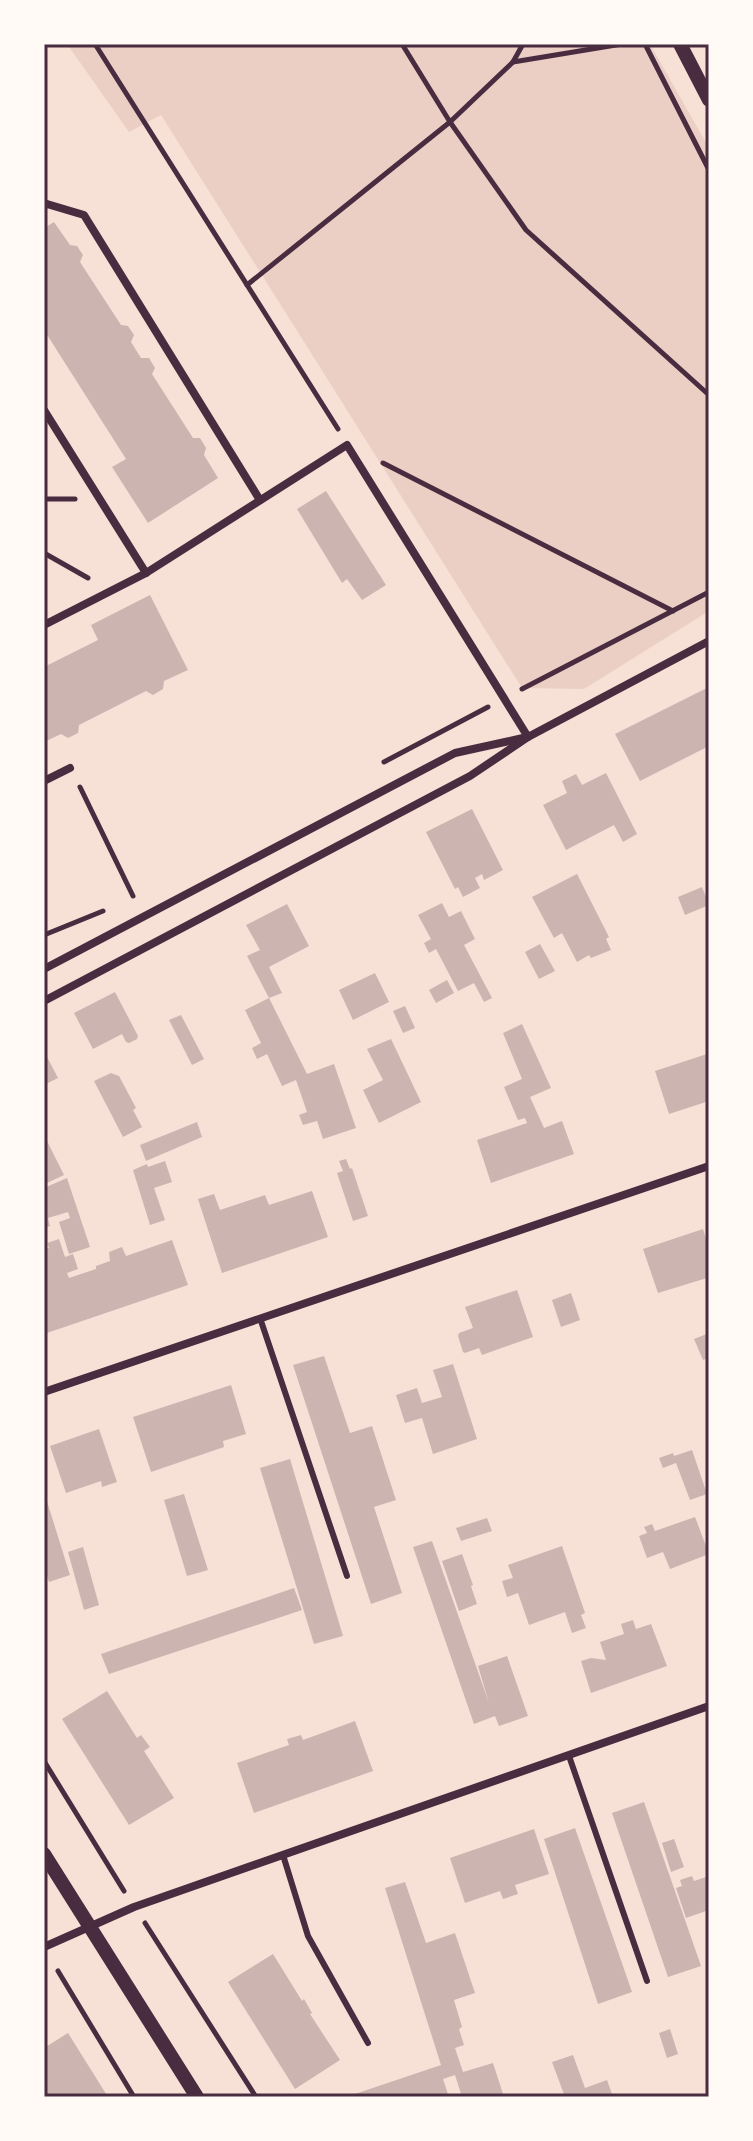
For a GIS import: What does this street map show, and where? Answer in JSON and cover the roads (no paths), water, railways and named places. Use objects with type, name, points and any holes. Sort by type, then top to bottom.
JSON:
[{"type":"street","points":[[680,44],[709,100]]},
{"type":"street","points":[[44,206],[47,204],[84,215],[260,500]]},
{"type":"street","points":[[44,410],[146,573]]},
{"type":"street","points":[[44,625],[146,573],[347,445],[528,737]]},
{"type":"street","points":[[44,1001],[470,776],[528,737],[709,641]]},
{"type":"street","points":[[44,969],[455,753],[528,737]]},
{"type":"street","points":[[44,781],[70,768]]},
{"type":"street","points":[[44,1392],[709,1166]]},
{"type":"street","points":[[44,1947],[134,1907],[709,1706]]},
{"type":"street","points":[[44,1854],[197,2097]]},
{"type":"lane","points":[[260,1318],[347,1576]]},
{"type":"lane","points":[[569,1756],[647,1981]]},
{"type":"lane","points":[[283,1855],[308,1936],[368,2043]]}]
